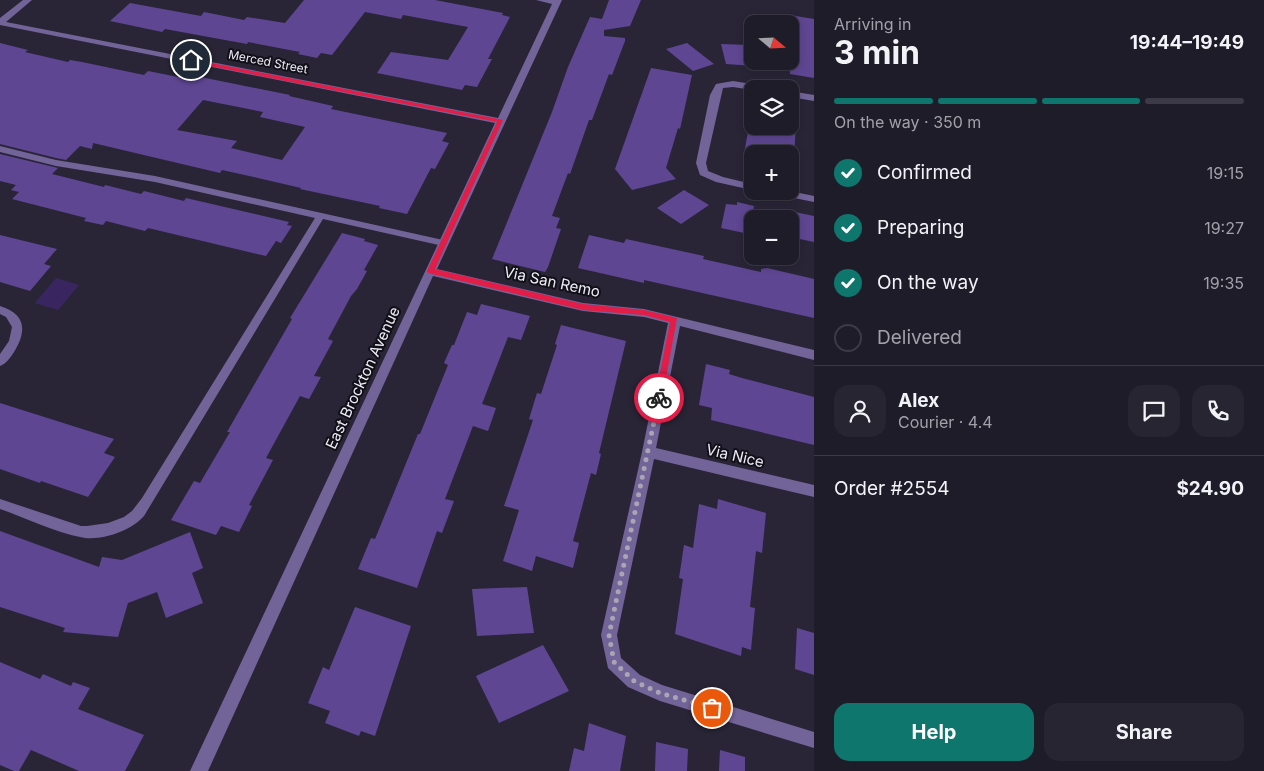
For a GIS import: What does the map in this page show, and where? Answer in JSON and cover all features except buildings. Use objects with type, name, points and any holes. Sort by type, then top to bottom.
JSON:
[{"type":"street","points":[[0,23],[28,0]]},
{"type":"street","points":[[540,0],[557,1]]},
{"type":"street","name":"East Brockton Avenue","points":[[199,771],[557,1]]},
{"type":"street","name":"Merced Street","points":[[0,23],[501,121]]},
{"type":"street","points":[[744,85],[733,84],[719,86],[715,95],[702,163],[704,173],[720,180],[744,185]]},
{"type":"street","points":[[799,96],[814,98]]},
{"type":"street","points":[[799,196],[814,199]]},
{"type":"street","name":"Via San Remo","points":[[430,271],[583,307],[644,312],[814,354]]},
{"type":"street","points":[[674,320],[649,452],[609,635],[614,662],[634,681],[660,693],[814,740]]},
{"type":"street","name":"Via Nice","points":[[649,452],[814,491]]},
{"type":"lane","points":[[0,149],[56,164],[155,179],[443,244]]},
{"type":"lane","points":[[0,504],[81,532],[91,533],[112,527],[134,517],[157,484],[321,215]]},
{"type":"lane","points":[[0,310],[16,322],[17,339],[0,362]]},
{"type":"shaded area","points":[[56,278],[79,285],[58,310],[35,303]]},
{"type":"way so far","points":[[659,398],[609,635],[614,662],[634,681],[660,693],[712,708]]},
{"type":"route","points":[[191,60],[501,121],[430,271],[583,307],[644,312],[674,320],[659,398]]}]
